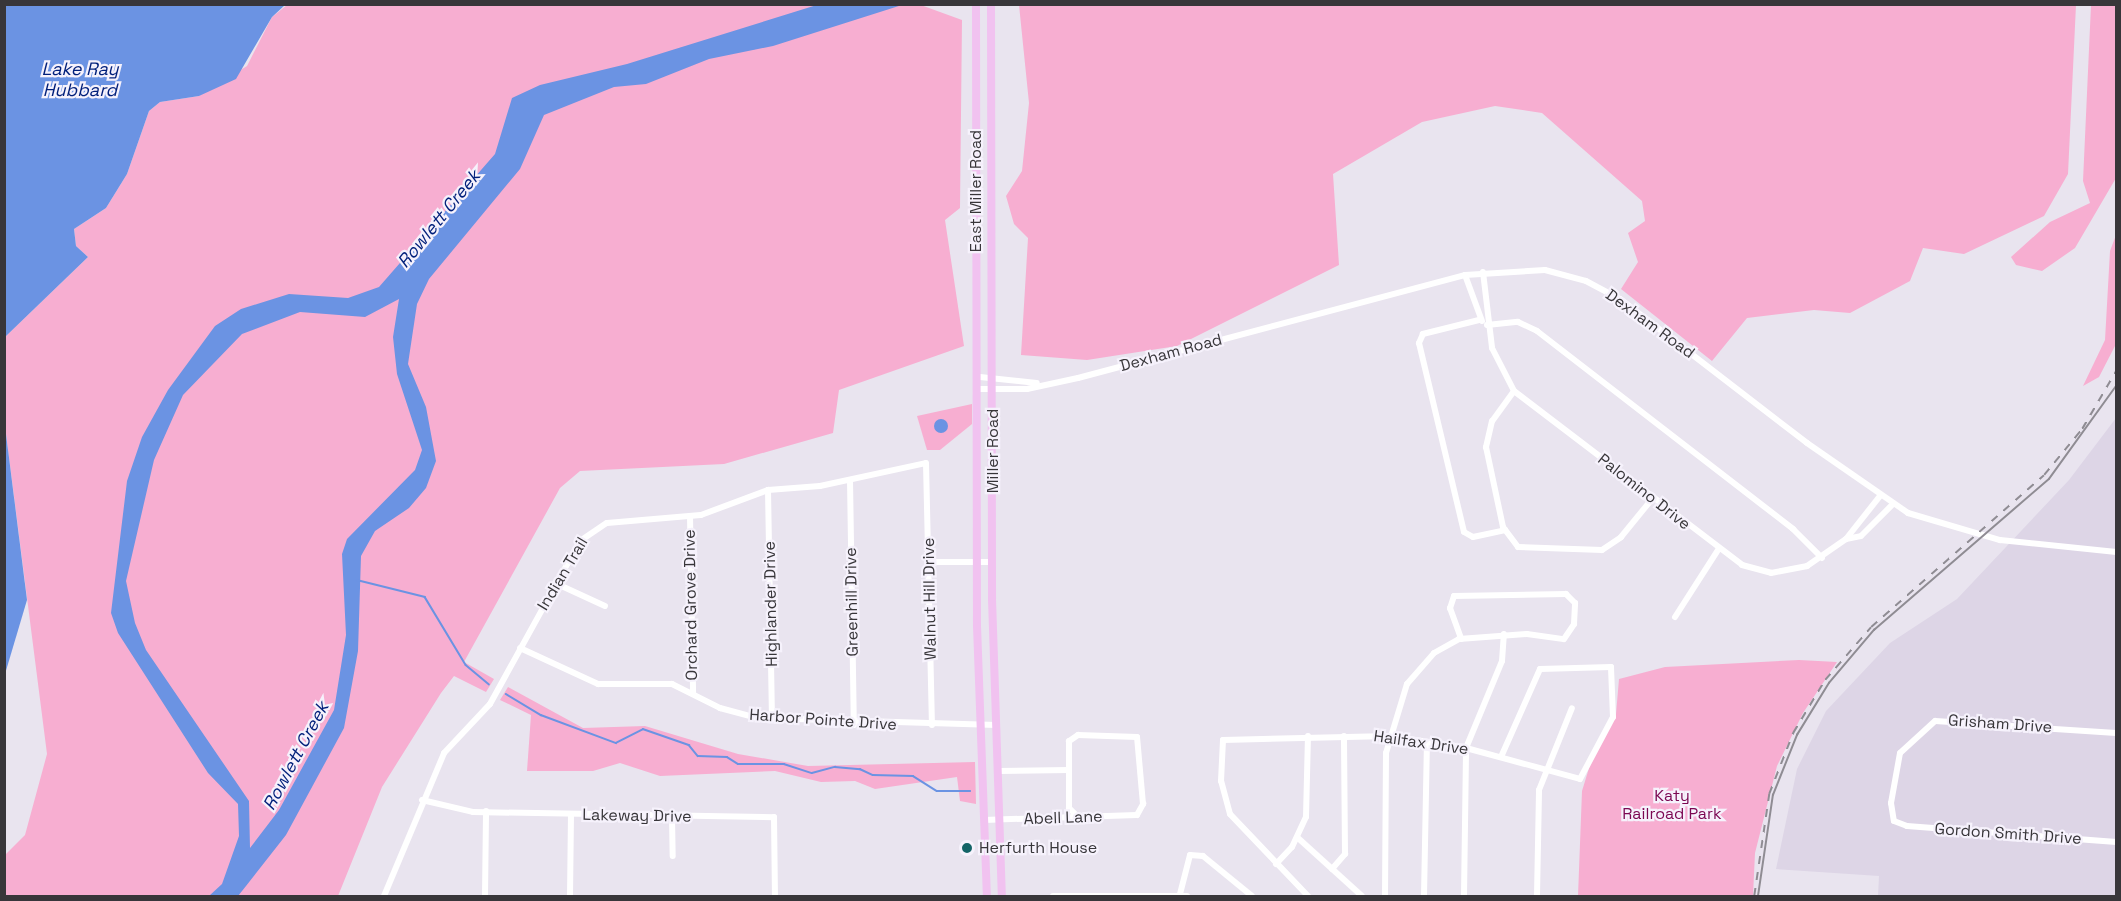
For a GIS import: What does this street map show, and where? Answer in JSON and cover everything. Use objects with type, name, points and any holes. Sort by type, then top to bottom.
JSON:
[{"type":"main road","name":"East Miller Road","points":[[976,4],[976,241],[980,377]]},
{"type":"main road","name":"Miller Road","points":[[991,4],[992,562],[1002,897]]},
{"type":"main road","name":"Miller Road","points":[[980,377],[977,562],[987,897]]},
{"type":"main road","points":[[985,824],[999,824]]},
{"type":"main road","points":[[987,884],[1001,883]]},
{"type":"street","name":"Dexham Road","points":[[980,377],[1038,383],[1078,378],[1465,275],[1483,272],[1545,270],[1608,291],[1893,504],[1931,522],[2000,540],[2116,552]]},
{"type":"street","name":"Palomino Drive","points":[[1483,272],[1487,325],[1497,363],[1514,391],[1718,550],[1742,566],[1771,573],[1794,570],[1822,558],[1846,539],[1875,525],[1893,504]]},
{"type":"street","points":[[1465,275],[1479,320],[1487,325],[1518,322],[1537,331],[1793,529],[1822,558]]},
{"type":"street","points":[[1479,320],[1423,334],[1419,343],[1464,532],[1473,537],[1505,530]]},
{"type":"street","name":"Dexham Road","points":[[980,389],[1027,389],[1038,383]]},
{"type":"street","points":[[1514,391],[1492,421],[1486,447],[1505,530],[1523,550],[1602,550],[1622,537],[1652,499]]},
{"type":"street","name":"Indian Trail","points":[[384,897],[422,800],[444,753],[490,705],[580,541],[598,526],[690,516],[768,490],[850,480],[920,462],[929,472]]},
{"type":"street","name":"Walnut Hill Drive","points":[[929,472],[932,725]]},
{"type":"street","name":"Greenhill Drive","points":[[850,480],[854,725]]},
{"type":"street","name":"Highlander Drive","points":[[768,490],[772,719]]},
{"type":"street","name":"Palomino Drive","points":[[1846,539],[1880,496]]},
{"type":"street","name":"Orchard Grove Drive","points":[[690,516],[693,694]]},
{"type":"street","points":[[1675,617],[1718,550]]},
{"type":"street","points":[[929,562],[992,562]]},
{"type":"street","points":[[555,584],[605,606]]},
{"type":"street","points":[[1385,897],[1383,786],[1390,736],[1414,675],[1434,653],[1461,639],[1504,634],[1564,639],[1574,624],[1575,603],[1566,594],[1454,596],[1450,608],[1461,639]]},
{"type":"street","points":[[1464,897],[1466,748],[1502,661],[1504,634]]},
{"type":"street","name":"Harbor Pointe Drive","points":[[520,648],[598,684],[661,682],[737,713],[772,719],[854,725],[997,725]]},
{"type":"street","name":"Hailfax Drive","points":[[1276,864],[1242,832],[1226,805],[1220,765],[1223,740],[1308,736],[1390,736],[1466,748],[1580,779],[1614,717],[1614,677],[1608,666],[1540,669],[1501,757]]},
{"type":"street","points":[[1537,897],[1536,809],[1545,768],[1572,708]]},
{"type":"street","name":"Grisham Drive","points":[[1899,824],[1891,813],[1896,761],[1915,734],[1935,721],[2116,733]]},
{"type":"street","points":[[1308,736],[1309,797],[1298,837],[1276,864],[1308,897]]},
{"type":"street","points":[[1332,869],[1345,854],[1344,736]]},
{"type":"street","name":"Abell Lane","points":[[999,824],[1141,811],[1137,737],[1072,737],[1069,770]]},
{"type":"street","points":[[1424,897],[1427,742]]},
{"type":"street","points":[[998,771],[1069,770],[1069,808],[1078,817]]},
{"type":"street","name":"Lakeway Drive","points":[[422,800],[486,812],[774,817],[775,897]]},
{"type":"street","points":[[484,897],[486,812]]},
{"type":"street","points":[[570,897],[571,814]]},
{"type":"street","points":[[672,817],[673,856]]},
{"type":"street","name":"Gordon Smith Drive","points":[[1899,824],[2116,842]]},
{"type":"street","points":[[1298,837],[1362,897]]},
{"type":"street","points":[[1053,897],[1184,895],[1190,855],[1203,856],[1252,897]]},
{"type":"shaded area","points":[[2116,418],[2116,896],[1878,896],[1879,876],[1776,869],[1797,769],[1826,711],[1890,643],[1957,599],[2069,480]]},
{"type":"green space","points":[[918,4],[962,20],[960,208],[945,220],[964,346],[839,390],[833,433],[724,464],[580,471],[560,488],[464,662],[494,679],[486,692],[454,676],[441,693],[382,787],[338,896],[5,896],[5,855],[25,835],[47,754],[5,426],[5,337],[88,257],[76,246],[74,229],[106,208],[127,174],[149,111],[160,102],[199,96],[247,66],[272,17],[287,5]]},
{"type":"green space","points":[[1019,5],[2076,5],[2068,174],[2044,216],[1964,254],[1923,248],[1910,281],[1850,313],[1814,310],[1747,318],[1712,361],[1621,289],[1638,262],[1628,233],[1645,221],[1642,201],[1542,113],[1495,106],[1422,122],[1333,174],[1339,265],[1177,346],[1087,360],[1021,355],[1028,238],[1014,224],[1006,196],[1022,171],[1029,103]]},
{"type":"green space","points":[[2091,5],[2116,5],[2116,178],[2075,248],[2042,271],[2016,265],[2011,257],[2050,222],[2090,203],[2083,181]]},
{"type":"green space","points":[[2116,235],[2116,344],[2099,377],[2083,386],[2105,340],[2110,251]]},
{"type":"green space","points":[[972,404],[972,424],[940,450],[927,450],[917,416]]},
{"type":"green space","name":"Katy Railroad Park","points":[[1799,660],[1837,662],[1803,713],[1777,766],[1755,853],[1753,896],[1578,896],[1582,791],[1593,755],[1616,714],[1619,679],[1665,667]]},
{"type":"green space","points":[[508,687],[583,728],[645,726],[738,754],[808,766],[975,762],[976,804],[960,801],[957,777],[875,789],[855,781],[821,782],[775,771],[660,776],[620,763],[593,771],[527,771],[531,715],[500,700]]},
{"type":"water","name":"Lake Ray Hubbard","points":[[5,4],[285,5],[272,17],[236,79],[199,96],[160,102],[149,111],[127,174],[106,208],[74,229],[76,246],[88,257],[5,337]]},
{"type":"water","name":"Rowlett Creek","points":[[820,4],[902,5],[773,46],[709,59],[646,84],[614,87],[544,115],[520,169],[429,279],[417,304],[408,364],[426,407],[436,461],[426,488],[409,508],[375,531],[361,556],[358,651],[344,728],[286,835],[238,896],[209,896],[222,884],[239,836],[238,804],[208,773],[118,633],[111,613],[127,481],[142,437],[168,390],[215,326],[241,309],[289,294],[348,298],[379,287],[495,154],[512,98],[540,85],[627,64]],"holes":[[[399,299],[393,337],[397,374],[422,450],[415,470],[347,539],[342,554],[346,635],[334,710],[279,810],[250,848],[249,801],[146,650],[135,623],[126,581],[154,460],[183,395],[242,334],[300,312],[365,317]]]},
{"type":"water","points":[[941,419],[946,421],[948,426],[946,431],[941,433],[936,431],[934,426],[936,421]]},
{"type":"water","points":[[5,426],[27,600],[4,674]]},
{"type":"waterway","points":[[357,580],[425,597],[466,665],[489,684]]},
{"type":"waterway","points":[[506,694],[541,715],[616,743],[643,729],[689,745],[698,756],[727,757],[738,764],[784,764],[812,773],[835,767],[860,769],[873,775],[913,776],[937,791],[970,791]]},
{"type":"tram line","points":[[1758,896],[1773,795],[1797,735],[1829,683],[1874,630],[2049,479],[2116,386]]},
{"type":"railway","points":[[1754,896],[1769,794],[1793,733],[1825,680],[1871,627],[2044,475],[2082,429],[2116,371]]},
{"type":"place","name":"Herfurth House","points":[[967,848]]}]
